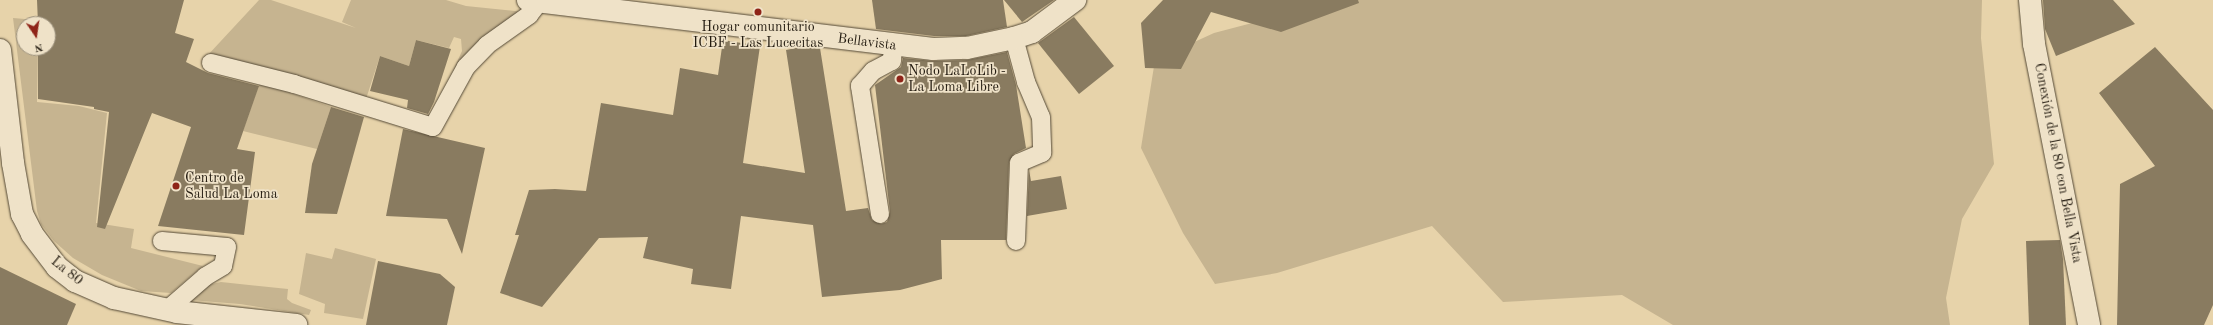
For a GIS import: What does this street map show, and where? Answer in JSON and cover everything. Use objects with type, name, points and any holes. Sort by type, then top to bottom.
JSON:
[{"type":"street","name":"Bellavista","points":[[534,1],[933,49],[967,48],[1014,38],[1032,32],[1075,0]]},
{"type":"street","name":"Conexión de la 80 con Bella Vista","points":[[2030,0],[2034,44],[2089,325]]},
{"type":"street","name":"La 80","points":[[0,50],[21,208],[32,234],[57,266],[75,281],[114,298],[158,314],[296,325]]},
{"type":"lane","points":[[211,64],[294,84],[432,127],[466,67],[487,45],[529,15],[534,1]]},
{"type":"lane","points":[[1014,38],[1026,82],[1041,117],[1042,153],[1019,163],[1016,241]]},
{"type":"lane","points":[[880,214],[860,86],[873,71],[892,61],[893,45]]},
{"type":"lane","points":[[158,314],[205,277],[223,266],[227,246],[162,241]]},
{"type":"shaded area","points":[[259,0],[271,0],[356,28],[342,22],[351,0],[446,0],[466,6],[524,12],[454,76],[453,71],[462,51],[461,39],[454,37],[449,48],[416,40],[409,66],[380,56],[366,99],[207,56]]},
{"type":"shaded area","points":[[1339,0],[1982,0],[1981,38],[1994,164],[1962,219],[1946,298],[1950,325],[1673,325],[1622,295],[1503,302],[1432,226],[1277,273],[1215,284],[1183,233],[1141,148],[1155,60],[1214,33]]},
{"type":"shaded area","points":[[13,18],[16,18],[16,42]]},
{"type":"shaded area","points":[[18,56],[38,56],[37,102],[79,106],[107,113],[96,223],[134,229],[131,248],[203,266],[171,293],[141,291],[102,275],[73,258],[54,241],[41,224],[37,211]]},
{"type":"shaded area","points":[[260,82],[331,107],[317,149],[243,131]]},
{"type":"shaded area","points":[[335,248],[376,259],[363,319],[324,313],[325,304],[299,294],[306,253],[332,259]]},
{"type":"shaded area","points":[[221,282],[288,289],[287,299],[292,303],[311,310],[309,315],[240,304],[190,300],[208,285]]},
{"type":"building","points":[[37,0],[184,0],[175,33],[194,39],[186,62],[208,73],[259,86],[237,149],[255,152],[244,235],[158,226],[191,127],[152,113],[105,229],[97,227],[109,112],[94,109],[94,107],[38,99],[38,56],[56,56],[56,16],[38,16]]},
{"type":"building","points":[[872,0],[1003,0],[1007,27],[966,36],[934,36],[876,29]]},
{"type":"building","points":[[1004,0],[1054,0],[1022,22]]},
{"type":"building","points":[[1163,0],[1358,0],[1359,3],[1281,32],[1211,12],[1181,69],[1145,68],[1141,23]]},
{"type":"building","points":[[2043,0],[2113,0],[2135,24],[2056,56],[2045,29]]},
{"type":"building","points":[[1074,17],[1114,66],[1079,94],[1038,43]]},
{"type":"building","points":[[416,40],[451,49],[434,102],[428,114],[407,108],[408,100],[370,91],[380,56],[409,66]]},
{"type":"building","points":[[723,40],[760,46],[743,163],[805,173],[786,50],[806,46],[820,48],[846,211],[868,208],[872,220],[881,224],[887,222],[890,212],[875,85],[901,67],[903,58],[933,61],[967,60],[1007,52],[1016,85],[1026,148],[1014,154],[1009,162],[1006,240],[941,240],[942,279],[900,290],[822,297],[813,225],[741,216],[731,289],[691,284],[693,269],[643,258],[648,237],[599,238],[542,307],[500,293],[519,235],[515,235],[529,190],[555,189],[586,191],[601,103],[673,115],[680,68],[718,75]]},
{"type":"building","points":[[2155,47],[2213,110],[2213,305],[2204,325],[2117,325],[2120,184],[2155,166],[2099,93]]},
{"type":"building","points":[[331,107],[364,117],[337,214],[305,213],[312,164]]},
{"type":"building","points":[[403,129],[485,148],[462,254],[447,219],[386,216]]},
{"type":"building","points":[[1029,170],[1031,181],[1061,176],[1067,209],[1027,216]]},
{"type":"building","points":[[2060,240],[2063,259],[2066,325],[2029,325],[2026,241]]},
{"type":"building","points":[[378,261],[440,274],[455,287],[447,325],[366,325]]},
{"type":"building","points":[[0,267],[76,304],[67,325],[0,325]]},
{"type":"place","name":"Hogar comunitario ICBF - Las Lucecitas","points":[[758,12]]},
{"type":"place","name":"Nodo LaLoLib - La Loma Libre","points":[[900,79]]},
{"type":"place","name":"Centro de Salud La Loma","points":[[176,186]]}]
